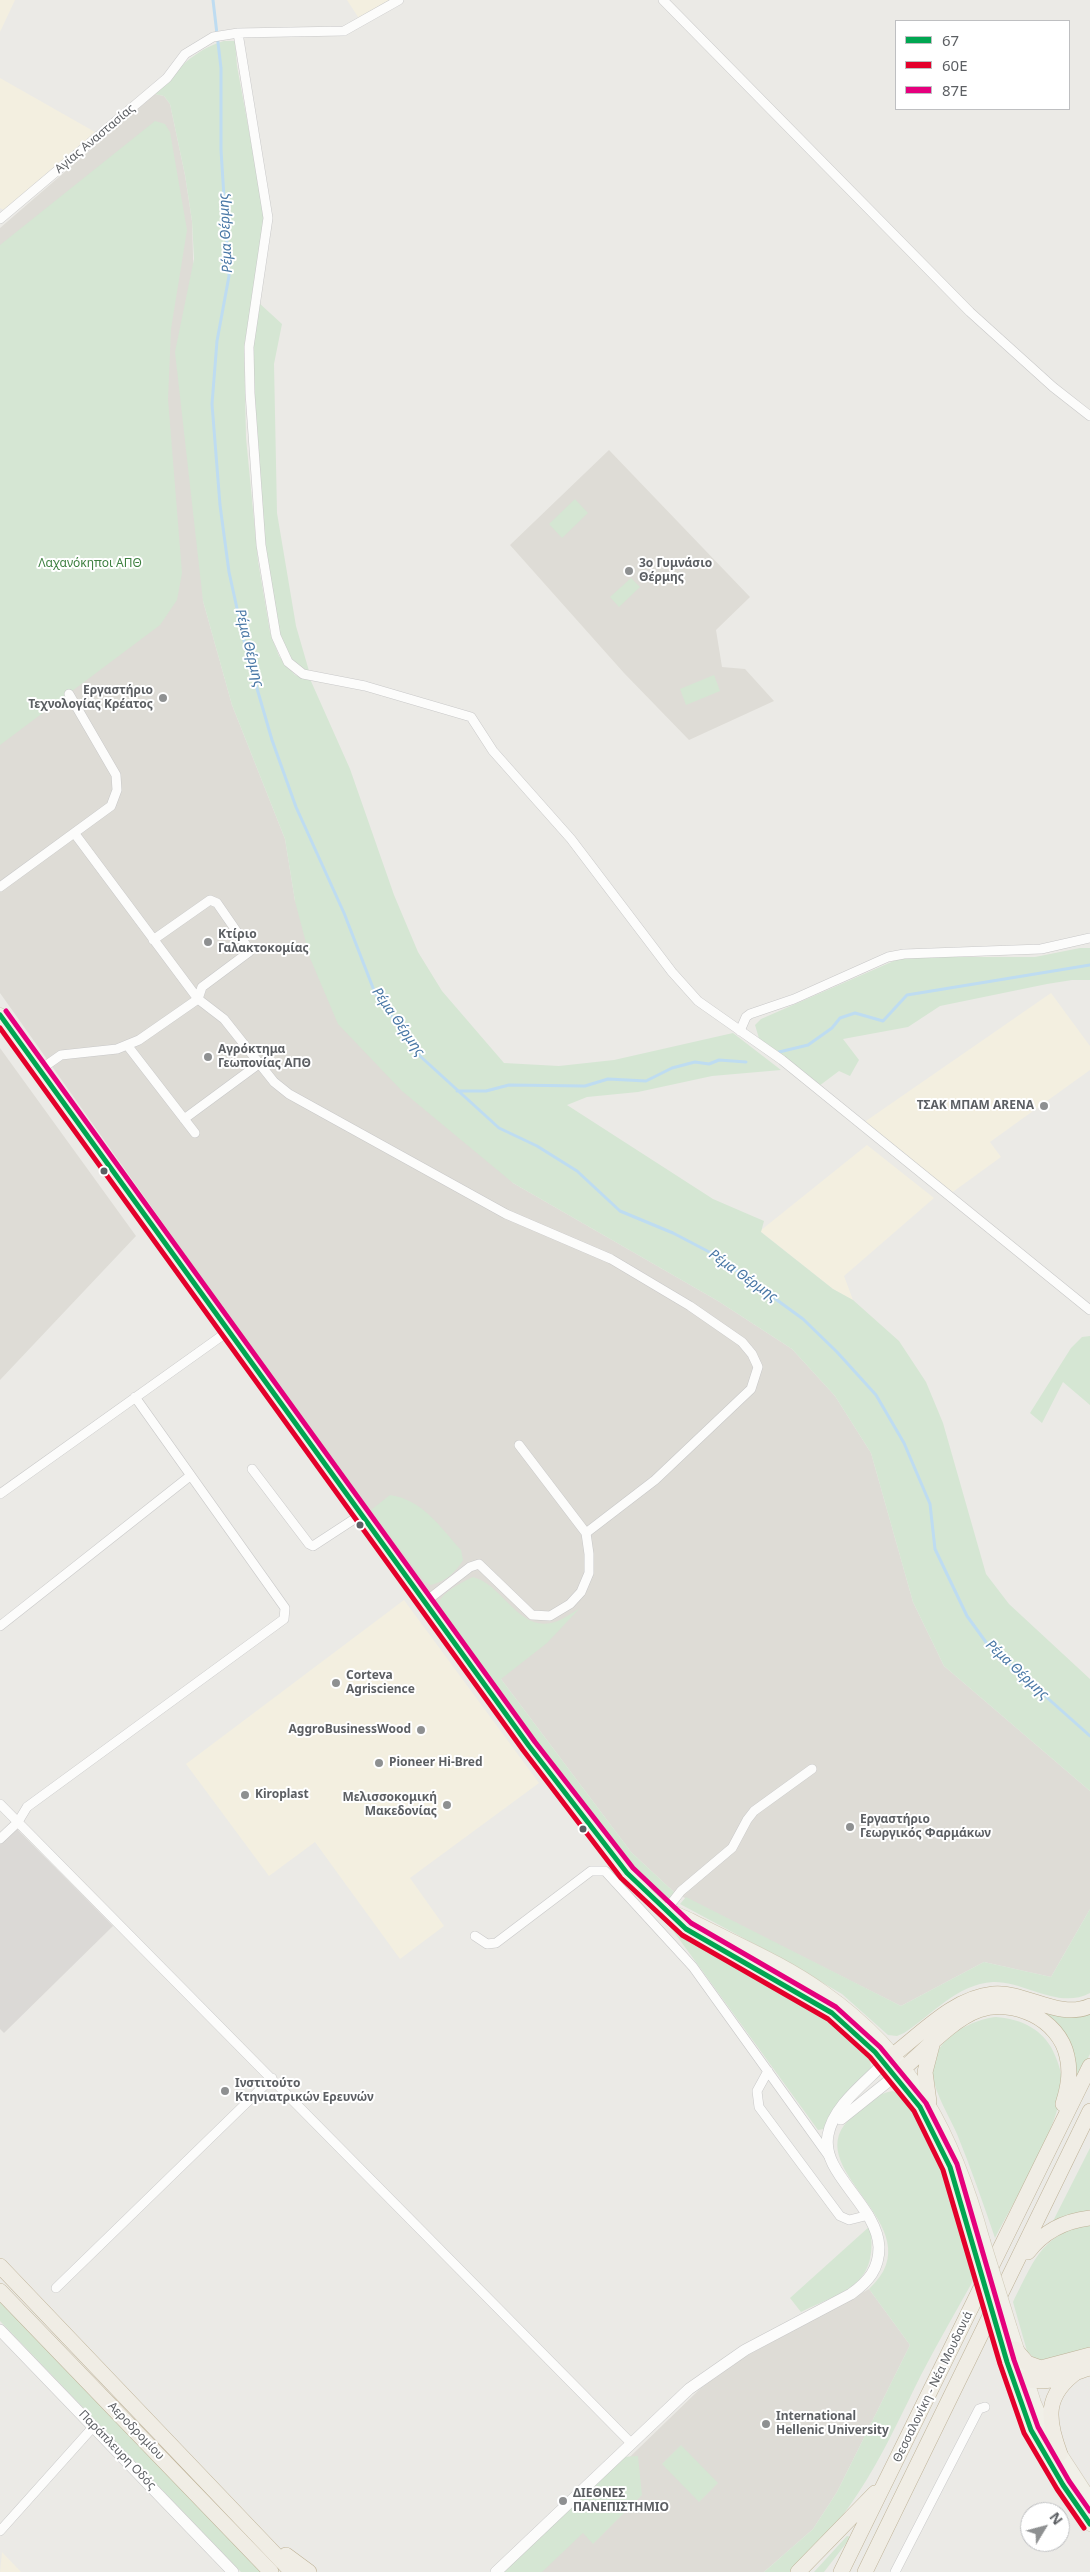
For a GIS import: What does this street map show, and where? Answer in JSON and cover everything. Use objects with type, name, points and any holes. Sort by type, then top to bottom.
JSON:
[{"type":"highway","points":[[889,2059],[949,2011],[974,1998],[1002,1994],[1068,2010],[1090,2006]]},
{"type":"highway","points":[[899,2072],[970,2014],[993,2007],[1009,2006],[1022,2010],[1050,2027],[1064,2046],[1070,2070],[1068,2088],[1049,2149]]},
{"type":"highway","points":[[929,2102],[925,2072],[932,2044]]},
{"type":"highway","name":"Θεσσαλονίκη - Νέα Μουδανιά","points":[[844,2567],[1090,2066]]},
{"type":"highway","name":"Θεσσαλονίκη - Νέα Μουδανιά","points":[[865,2572],[1090,2111]]},
{"type":"highway","points":[[1012,2273],[1035,2243],[1045,2234],[1063,2223],[1090,2218]]},
{"type":"highway","name":"Αεροδρομίου","points":[[0,2266],[246,2522]]},
{"type":"highway","name":"Αεροδρομίου","points":[[0,2291],[271,2572]]},
{"type":"highway","points":[[1016,2349],[1027,2363],[1041,2368]]},
{"type":"highway","points":[[1026,2379],[1041,2368],[1090,2355]]},
{"type":"highway","points":[[1026,2379],[1039,2383],[1084,2370]]},
{"type":"highway","points":[[1060,2454],[1051,2428],[1052,2402],[1058,2389],[1084,2370]]},
{"type":"highway","points":[[798,2572],[856,2514],[889,2477]]},
{"type":"highway","points":[[246,2522],[292,2572]]},
{"type":"highway","points":[[246,2522],[309,2572]]},
{"type":"main road","points":[[0,1015],[230,1330],[425,1602],[608,1851],[647,1895],[666,1910],[690,1920],[822,1991],[856,2017],[899,2072],[939,2142],[950,2167],[1010,2328],[1026,2379],[1049,2437],[1090,2500]]},
{"type":"main road","points":[[899,2072],[929,2102],[958,2161],[979,2242],[1001,2341],[1019,2398],[1039,2445],[1090,2524]]},
{"type":"main road","points":[[1007,2362],[1026,2379]]},
{"type":"main road","points":[[1019,2398],[1026,2379]]},
{"type":"street","points":[[399,0],[344,31],[238,33],[241,66],[268,218],[249,347],[250,393],[261,545],[273,621],[284,656],[292,667],[303,674],[365,686],[471,717],[478,731],[493,752],[571,839],[672,972],[698,1001],[790,1066],[1090,1310]]},
{"type":"street","points":[[663,0],[963,305],[1053,387],[1090,416]]},
{"type":"street","name":"Αγίας Αναστασίας","points":[[0,219],[167,78],[185,54],[204,42],[223,35],[238,33]]},
{"type":"street","points":[[0,887],[111,806],[117,790],[116,775],[69,694]]},
{"type":"street","points":[[75,834],[198,999],[224,1019],[274,1082],[289,1094],[506,1214],[611,1259],[690,1306],[742,1342],[752,1354],[758,1366],[751,1389],[655,1480],[586,1533]]},
{"type":"street","points":[[41,1069],[62,1055],[118,1049],[127,1045],[198,999],[202,987],[249,952],[246,944],[217,904],[210,900],[202,903],[154,940]]},
{"type":"street","points":[[740,1030],[746,1017],[750,1014],[794,999],[888,957],[919,953],[1041,949],[1090,938]]},
{"type":"street","points":[[127,1045],[195,1134]]},
{"type":"street","points":[[184,1119],[260,1063]]},
{"type":"street","points":[[0,1494],[230,1330]]},
{"type":"street","points":[[0,1839],[18,1822],[27,1807],[284,1619],[285,1608],[135,1397]]},
{"type":"street","points":[[425,1602],[470,1567],[479,1564],[532,1615],[550,1616],[570,1604],[582,1592],[589,1573],[586,1533],[520,1445]]},
{"type":"street","points":[[252,1469],[308,1544],[313,1546],[362,1514]]},
{"type":"street","points":[[0,1626],[190,1476]]},
{"type":"street","points":[[666,1910],[681,1891],[732,1848],[754,1811],[812,1769]]},
{"type":"street","points":[[0,1804],[631,2443]]},
{"type":"street","points":[[475,1936],[487,1944],[496,1942],[591,1871],[605,1871],[693,1967],[830,2158],[875,2224],[879,2258],[874,2272],[866,2284],[852,2294],[744,2350],[688,2389],[496,2572]]},
{"type":"street","points":[[830,2158],[827,2142],[828,2133],[837,2115],[889,2059]]},
{"type":"street","points":[[768,2071],[756,2091],[759,2107],[840,2216],[849,2220],[868,2215]]},
{"type":"street","points":[[830,2158],[831,2140],[837,2124],[847,2112],[899,2072]]},
{"type":"street","points":[[56,2288],[272,2078]]},
{"type":"street","name":"Παράπλευρη Οδός","points":[[0,2330],[233,2572]]},
{"type":"street","points":[[895,2572],[979,2409],[985,2408]]},
{"type":"street","points":[[0,2531],[94,2426]]},
{"type":"street","points":[[832,2572],[844,2567]]},
{"type":"shaded area","points":[[0,0],[15,0],[0,32]]},
{"type":"shaded area","points":[[347,0],[392,0],[360,20]]},
{"type":"shaded area","points":[[0,78],[95,132],[4,210],[0,208]]},
{"type":"shaded area","name":"Αγρόκτημα Γεωπονίας ΑΠΘ","points":[[155,94],[164,96],[170,104],[185,175],[192,221],[203,601],[232,705],[285,839],[295,901],[513,1183],[718,1301],[792,1349],[835,1396],[871,1453],[913,1602],[944,1666],[1090,1791],[1090,1909],[1051,1977],[984,1962],[901,2006],[675,1893],[631,1852],[501,1679],[432,1603],[0,993],[0,228]]},
{"type":"shaded area","name":"3ο Γυμνάσιο Θέρμης","points":[[609,450],[750,597],[716,630],[722,667],[745,669],[774,701],[689,740],[624,673],[510,545]]},
{"type":"shaded area","points":[[1051,993],[1090,1046],[1090,1070],[990,1142],[1001,1157],[950,1194],[863,1123]]},
{"type":"shaded area","points":[[0,1048],[136,1236],[0,1380]]},
{"type":"shaded area","points":[[867,1145],[934,1198],[844,1276],[853,1300],[833,1289],[760,1231]]},
{"type":"shaded area","points":[[404,1600],[539,1783],[410,1878],[444,1926],[400,1959],[315,1842],[269,1876],[186,1764]]},
{"type":"shaded area","points":[[16,1828],[113,1926],[4,2033],[0,2029],[0,1843]]},
{"type":"shaded area","name":"International Hellenic University","points":[[869,2289],[910,2345],[837,2492],[813,2529],[764,2572],[511,2572],[701,2388],[743,2358]]},
{"type":"shaded area","points":[[2,2552],[21,2572],[0,2572]]},
{"type":"green space","points":[[224,41],[235,41],[237,66],[266,223],[244,347],[246,438],[258,561],[270,632],[279,656],[295,675],[310,679],[350,769],[394,895],[418,952],[442,991],[504,1063],[559,1066],[614,1060],[733,1033],[781,1070],[712,1076],[638,1092],[587,1097],[567,1105],[713,1199],[764,1221],[761,1232],[833,1289],[853,1300],[899,1341],[926,1382],[943,1423],[986,1574],[1009,1604],[1090,1679],[1090,1791],[944,1666],[913,1602],[871,1453],[835,1396],[792,1349],[718,1301],[513,1183],[402,1091],[338,1024],[310,958],[295,901],[285,839],[232,705],[203,601],[175,352],[194,259],[192,221],[185,175],[170,104],[164,96],[155,94],[186,62],[203,50]]},
{"type":"green space","name":"Λαχανόκηποι ΑΠΘ","points":[[155,121],[165,124],[170,132],[187,230],[171,329],[168,399],[182,573],[177,600],[160,625],[0,745],[0,245]]},
{"type":"green space","points":[[258,302],[282,324],[274,364],[277,513],[296,626],[309,671],[302,669],[290,659],[279,634],[263,546],[250,374]]},
{"type":"green space","points":[[575,499],[588,513],[562,538],[549,524]]},
{"type":"green space","points":[[631,578],[640,587],[619,607],[610,597]]},
{"type":"green space","points":[[714,675],[720,691],[686,705],[680,689]]},
{"type":"green space","points":[[1080,948],[1090,948],[1090,980],[1072,980],[1047,984],[940,1006],[908,1027],[843,1039],[859,1060],[850,1076],[839,1071],[819,1086],[761,1045],[755,1025],[761,1019],[896,960],[912,957],[1035,957]]},
{"type":"green space","points":[[1090,1336],[1090,1405],[1063,1382],[1042,1423],[1030,1413],[1071,1348],[1082,1337]]},
{"type":"green space","points":[[390,1495],[412,1502],[430,1516],[461,1550],[463,1560],[457,1569],[446,1579],[431,1585],[424,1581],[371,1510]]},
{"type":"green space","points":[[473,1577],[494,1589],[521,1615],[531,1621],[542,1624],[555,1622],[580,1608],[547,1643],[501,1679],[631,1852],[675,1893],[669,1899],[643,1879],[623,1858],[442,1616],[439,1606],[443,1596]]},
{"type":"green space","points":[[686,1897],[901,2006],[984,1962],[1051,1977],[1090,1909],[1090,1993],[1066,1998],[1054,1997],[1005,1983],[980,1984],[956,1994],[904,2033],[897,2036],[888,2035],[842,1994],[775,1955],[680,1904]]},
{"type":"green space","points":[[666,1921],[818,2009],[870,2055],[871,2071],[824,2129],[818,2130]]},
{"type":"green space","points":[[1038,2009],[1073,2016],[1090,2014],[1090,2054],[1077,2080],[1076,2069]]},
{"type":"green space","points":[[996,2017],[1028,2025],[1041,2034],[1055,2056],[1061,2072],[1062,2088],[1053,2123],[1024,2184],[995,2238],[957,2134],[937,2091],[933,2077],[933,2065],[936,2054],[952,2035],[974,2023]]},
{"type":"green space","points":[[892,2091],[906,2099],[920,2117],[933,2142],[956,2201],[978,2272],[928,2362],[894,2431],[851,2504],[834,2527],[790,2572],[764,2572],[813,2529],[837,2492],[910,2345],[869,2289],[886,2265],[887,2242],[878,2220],[849,2176],[839,2156],[839,2135],[854,2115],[876,2097]]},
{"type":"green space","points":[[1090,2148],[1090,2212],[1049,2229]]},
{"type":"green space","points":[[1090,2221],[1090,2351],[1041,2360],[1035,2359],[1027,2351],[1013,2302],[1041,2251],[1060,2235]]},
{"type":"green space","points":[[870,2226],[871,2246],[869,2262],[864,2274],[845,2291],[801,2312],[790,2298]]},
{"type":"green space","points":[[0,2299],[264,2572],[241,2572],[0,2321]]},
{"type":"green space","points":[[681,2445],[718,2483],[699,2502],[662,2464]]},
{"type":"green space","points":[[638,2456],[642,2495],[593,2544],[583,2533],[542,2572],[501,2572],[622,2457]]},
{"type":"green space","points":[[847,2536],[851,2537],[824,2572],[814,2572]]},
{"type":"waterway","name":"Ρέμα Θέρμης","points":[[213,0],[221,68],[221,150],[229,276],[217,341],[212,404],[220,505],[229,572],[247,654],[272,740],[296,807],[344,913],[375,993],[420,1056],[499,1128],[537,1146],[577,1171],[620,1211],[673,1233],[715,1255],[803,1319],[837,1352],[876,1395],[904,1443],[930,1504],[935,1549],[967,1616],[988,1645],[1090,1736]]},
{"type":"waterway","points":[[779,1052],[808,1045],[832,1028],[840,1018],[855,1013],[883,1021],[907,995],[1090,965]]},
{"type":"waterway","points":[[457,1091],[486,1091],[509,1085],[585,1086],[608,1079],[646,1081],[672,1068],[695,1062],[709,1064],[719,1060],[746,1062]]},
{"type":"transit line","name":"87Ε","points":[[6,1011],[535,1742],[633,1868],[691,1923],[836,2007],[880,2047],[926,2103],[957,2164],[1014,2360],[1038,2427],[1069,2481],[1090,2511]]},
{"type":"transit line","name":"67","points":[[0,1015],[529,1746],[627,1873],[686,1929],[832,2013],[875,2052],[920,2107],[950,2167],[1007,2362],[1031,2430],[1063,2485],[1090,2524]]},
{"type":"transit line","name":"60Ε","points":[[0,1028],[523,1750],[621,1878],[682,1935],[828,2019],[870,2057],[914,2111],[943,2170],[1000,2364],[1024,2433],[1057,2489],[1084,2528]]},
{"type":"place","name":"3ο Γυμνάσιο Θέρμης","points":[[629,571]]},
{"type":"place","name":"Εργαστήριο Τεχνολογίας Κρέατος","points":[[163,698]]},
{"type":"place","name":"Κτίριο Γαλακτοκομίας","points":[[208,942]]},
{"type":"place","name":"Αγρόκτημα Γεωπονίας ΑΠΘ","points":[[208,1057]]},
{"type":"place","name":"ΤΣΑΚ ΜΠΑΜ ARENA","points":[[1044,1106]]},
{"type":"place","name":"Corteva Agriscience","points":[[336,1683]]},
{"type":"place","name":"AggroBusinessWood","points":[[421,1730]]},
{"type":"place","name":"Pioneer Hi-Bred","points":[[379,1763]]},
{"type":"place","name":"Kiroplast","points":[[245,1795]]},
{"type":"place","name":"Μελισσοκομική Μακεδονίας","points":[[447,1805]]},
{"type":"place","name":"Εργαστήριο Γεωργικός Φαρμάκων","points":[[850,1827]]},
{"type":"place","name":"Ινστιτούτο Κτηνιατρικών Ερευνών","points":[[225,2091]]},
{"type":"place","name":"International Hellenic University","points":[[766,2424]]},
{"type":"place","name":"ΔΙΕΘΝΕΣ ΠΑΝΕΠΙΣΤΗΜΙΟ","points":[[563,2501]]}]
